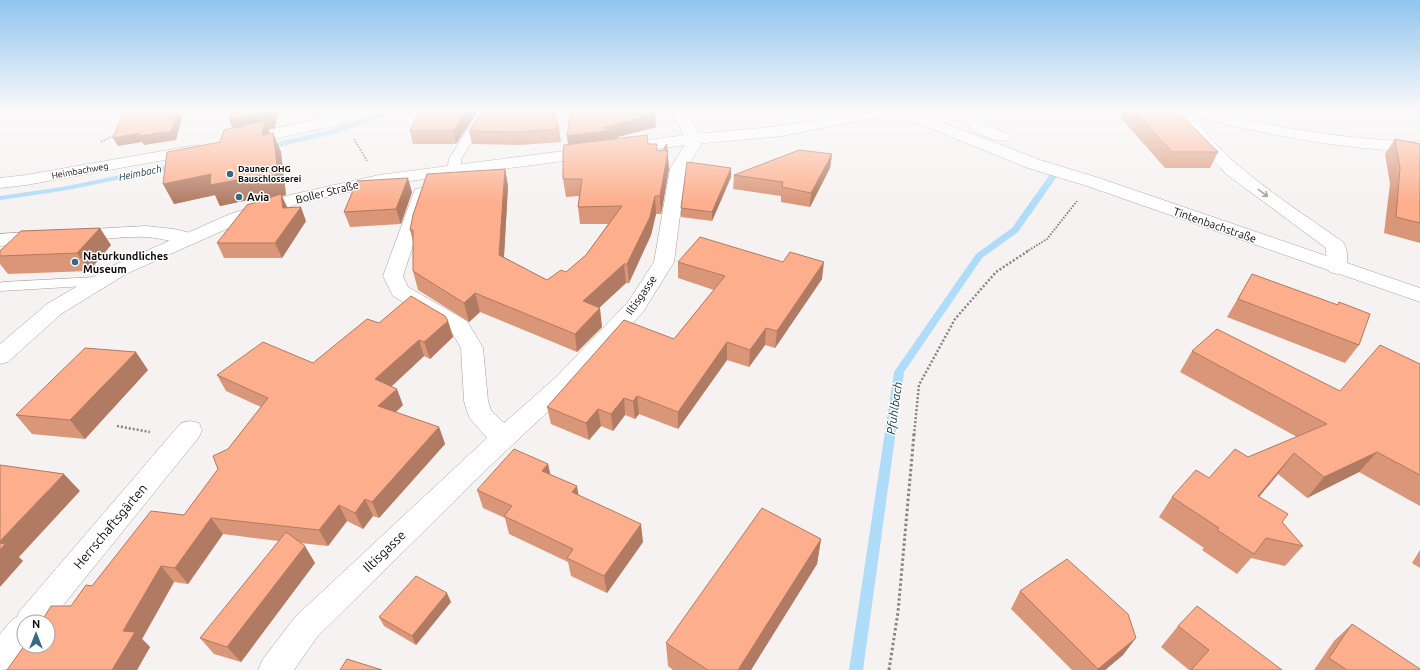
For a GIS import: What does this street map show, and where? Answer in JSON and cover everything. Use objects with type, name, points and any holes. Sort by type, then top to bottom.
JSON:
[{"type":"street","name":"Heimbachweg","points":[[0,183],[233,142]]},
{"type":"street","name":"Boller Straße","points":[[0,356],[54,309],[97,282],[187,238],[236,218],[296,199],[379,180],[669,142]]},
{"type":"street","name":"Iltisgasse","points":[[274,670],[306,627],[503,439],[564,383],[636,307],[664,262],[678,169],[693,142]]},
{"type":"street","name":"Tintenbachstraße","points":[[979,142],[1034,164],[1093,182],[1337,268],[1420,295]]},
{"type":"street","name":"Tintenbachstraße","points":[[1012,142],[1093,182]]},
{"type":"street","points":[[1206,142],[1232,170],[1336,246],[1337,268]]},
{"type":"street","points":[[1347,142],[1377,146],[1420,147]]},
{"type":"street","points":[[428,173],[393,276],[400,291],[459,326],[472,348],[476,401],[480,414],[503,439]]},
{"type":"street","points":[[0,240],[134,232],[174,234],[187,238]]},
{"type":"street","name":"Herrschaftsgärten","points":[[37,614],[190,430]]},
{"type":"street","points":[[0,658],[16,639]]},
{"type":"lane","points":[[454,170],[455,159],[465,142]]},
{"type":"lane","points":[[3,287],[97,282]]},
{"type":"path","points":[[355,142],[370,165]]},
{"type":"path","points":[[889,670],[898,612],[919,385],[955,319],[960,313],[996,272],[1047,239],[1093,182]]},
{"type":"building","points":[[219,142],[274,142],[278,174],[259,180],[263,175],[210,185],[211,174],[163,184],[167,152]]},
{"type":"building","points":[[587,142],[648,142],[648,144],[657,144],[656,150],[662,151],[667,144],[665,151],[668,151],[660,196],[655,196],[650,217],[627,264],[624,264],[583,301],[600,308],[575,334],[475,293],[464,303],[413,271],[413,230],[410,230],[413,215],[427,174],[505,169],[499,255],[547,280],[561,270],[566,272],[586,255],[622,206],[578,207],[582,179],[563,179],[564,145]]},
{"type":"building","points":[[1163,142],[1208,142],[1218,152],[1172,152]]},
{"type":"building","points":[[1396,142],[1420,144],[1420,223],[1396,217],[1400,168]]},
{"type":"building","points":[[799,150],[832,154],[811,193],[782,187],[783,182],[734,175]]},
{"type":"building","points":[[687,162],[731,168],[712,212],[681,208]]},
{"type":"building","points":[[408,178],[396,209],[344,212],[357,181]]},
{"type":"building","points":[[281,194],[283,208],[301,207],[275,243],[217,243],[247,205]]},
{"type":"building","points":[[100,228],[77,253],[0,256],[0,251],[21,231]]},
{"type":"building","points":[[700,237],[783,262],[790,252],[824,262],[777,331],[766,328],[750,350],[727,342],[678,412],[637,396],[633,401],[624,398],[611,414],[598,409],[586,423],[547,407],[624,320],[674,339],[725,276],[678,262]]},
{"type":"building","points":[[1252,274],[1338,305],[1339,302],[1370,314],[1359,345],[1238,299]]},
{"type":"building","points":[[411,296],[445,316],[448,321],[424,342],[419,340],[375,379],[397,389],[378,406],[439,427],[372,502],[365,499],[355,513],[339,505],[319,530],[211,518],[175,568],[161,566],[123,631],[135,632],[112,670],[7,670],[18,654],[56,654],[56,614],[46,614],[51,606],[71,606],[86,585],[92,586],[151,511],[184,515],[218,469],[213,456],[228,449],[268,398],[217,375],[263,342],[313,363],[367,319],[379,323]]},
{"type":"building","points":[[1217,329],[1340,391],[1380,345],[1420,364],[1420,475],[1377,452],[1324,477],[1294,453],[1258,496],[1288,514],[1282,522],[1303,546],[1266,538],[1254,554],[1217,530],[1219,528],[1172,497],[1196,470],[1209,478],[1235,449],[1248,457],[1327,424],[1192,351]]},
{"type":"building","points":[[85,348],[136,352],[70,420],[16,415]]},
{"type":"building","points":[[514,449],[548,464],[542,471],[577,486],[572,492],[641,524],[604,576],[567,558],[573,549],[504,516],[512,506],[477,490]]},
{"type":"building","points":[[0,465],[64,474],[0,541]]},
{"type":"building","points":[[762,508],[821,539],[738,670],[708,670],[666,643]]},
{"type":"building","points":[[286,532],[305,546],[227,647],[200,638]]},
{"type":"building","points":[[0,543],[5,544],[0,550]]},
{"type":"building","points":[[1067,559],[1128,614],[1136,638],[1098,669],[1020,591]]},
{"type":"building","points":[[416,576],[447,593],[412,636],[379,617]]},
{"type":"building","points":[[1197,606],[1282,670],[1191,670],[1209,650],[1178,626]]},
{"type":"building","points":[[1352,624],[1420,670],[1347,670],[1329,658]]},
{"type":"building","points":[[347,659],[382,670],[340,670]]},
{"type":"waterway","name":"Heimbach","points":[[265,148],[289,142]]},
{"type":"waterway","name":"Heimbach","points":[[0,198],[62,189],[179,165]]},
{"type":"waterway","name":"Pfuhlbach","points":[[856,670],[899,372],[979,256],[1015,230],[1054,175]]},
{"type":"place","name":"Dauner OHG Bauschlosserei","points":[[230,174]]},
{"type":"place","name":"Avia","points":[[239,197]]},
{"type":"place","name":"Naturkundliches Museum","points":[[75,262]]}]
